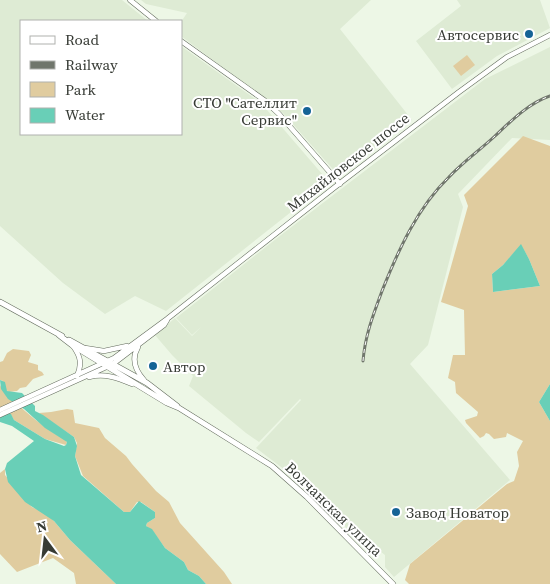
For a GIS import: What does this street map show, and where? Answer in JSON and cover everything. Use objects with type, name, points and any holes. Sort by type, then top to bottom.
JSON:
[{"type":"main road","points":[[130,0],[155,20]]},
{"type":"main road","name":"Михайловское шоссе","points":[[108,364],[507,57],[550,34]]},
{"type":"main road","points":[[182,42],[264,100],[279,114],[340,184]]},
{"type":"main road","name":"Волчанская улица","points":[[0,302],[84,347],[141,387],[179,408],[272,466],[307,497],[393,584]]},
{"type":"main road","name":"Михайловское шоссе","points":[[108,364],[139,345],[164,325],[167,319]]},
{"type":"main road","name":"Волчанская улица","points":[[59,335],[72,345],[147,383],[170,399],[179,408]]},
{"type":"main road","points":[[72,345],[78,352],[81,362],[76,378]]},
{"type":"main road","points":[[84,347],[104,351],[131,345]]},
{"type":"main road","points":[[139,345],[134,354],[134,362],[139,374],[147,383]]},
{"type":"main road","points":[[0,415],[108,364]]},
{"type":"main road","points":[[76,378],[96,375],[110,376],[141,387]]},
{"type":"main road","points":[[0,410],[42,394]]},
{"type":"shaded area","points":[[0,0],[122,0],[147,20],[20,20],[20,135],[182,135],[182,47],[261,103],[329,182],[166,311],[135,296],[105,314],[63,283],[0,226]]},
{"type":"shaded area","points":[[141,0],[371,0],[340,29],[412,120],[338,175],[283,113],[182,37],[182,20],[187,13],[146,4]]},
{"type":"shaded area","points":[[457,0],[540,0],[550,28],[497,56],[452,89],[416,41],[461,6]]},
{"type":"shaded area","points":[[550,47],[550,140],[512,138],[458,194],[463,207],[428,345],[410,364],[510,480],[394,577],[385,567],[385,555],[376,548],[369,551],[311,492],[303,481],[297,479],[256,448],[301,400],[259,442],[189,386],[193,376],[155,335],[175,318],[192,336],[201,327],[192,335],[176,318],[485,79]]},
{"type":"green space","points":[[467,55],[475,65],[461,76],[453,66]]},
{"type":"green space","points":[[523,136],[550,146],[550,384],[539,402],[550,421],[550,584],[409,584],[405,580],[410,564],[507,484],[514,481],[519,466],[517,452],[523,441],[507,433],[506,437],[494,439],[486,433],[480,438],[465,420],[477,416],[478,412],[456,393],[455,382],[448,378],[453,355],[465,355],[464,310],[441,302],[468,206],[464,195]],"holes":[[[521,245],[540,286],[493,292],[492,274]]]},
{"type":"green space","points":[[13,349],[29,351],[31,355],[28,362],[38,365],[38,370],[44,375],[33,379],[26,387],[9,392],[6,390],[3,381],[0,380],[0,362]]},
{"type":"green space","points":[[0,385],[9,397],[53,433],[64,439],[67,442],[66,445],[45,439],[0,409]]},
{"type":"green space","points":[[67,409],[73,410],[75,423],[99,428],[105,438],[126,456],[156,491],[169,502],[180,523],[224,572],[232,584],[206,584],[199,576],[188,570],[184,562],[165,548],[152,530],[146,526],[147,523],[155,518],[155,512],[141,502],[137,502],[130,512],[124,512],[83,476],[75,456],[77,443],[74,437],[39,413]]},
{"type":"green space","points":[[5,469],[5,475],[32,507],[47,514],[70,540],[116,584],[76,584],[74,573],[53,558],[17,572],[0,554],[0,473]]},
{"type":"water","points":[[521,244],[540,286],[493,292],[492,274],[503,265]]},
{"type":"water","points":[[0,380],[5,382],[7,391],[22,393],[35,406],[35,411],[74,437],[77,446],[75,456],[81,475],[124,512],[130,512],[139,501],[155,512],[155,518],[147,523],[146,526],[152,529],[165,548],[184,562],[188,570],[199,576],[206,584],[116,584],[70,540],[54,521],[25,502],[8,482],[5,469],[7,463],[34,441],[12,426],[0,422],[0,409],[11,414],[14,420],[45,439],[64,446],[67,442],[45,428],[24,409],[8,399],[1,389]]},
{"type":"water","points":[[550,384],[550,421],[539,402]]},
{"type":"railway","points":[[363,361],[368,334],[382,291],[409,231],[427,202],[454,172],[514,119],[535,103],[550,96]]},
{"type":"place","name":"Автосервис","points":[[529,34]]},
{"type":"place","name":"СТО \"Сателлит Сервис\"","points":[[307,111]]},
{"type":"place","name":"Автор","points":[[153,366]]},
{"type":"place","name":"Завод Новатор","points":[[396,512]]}]
